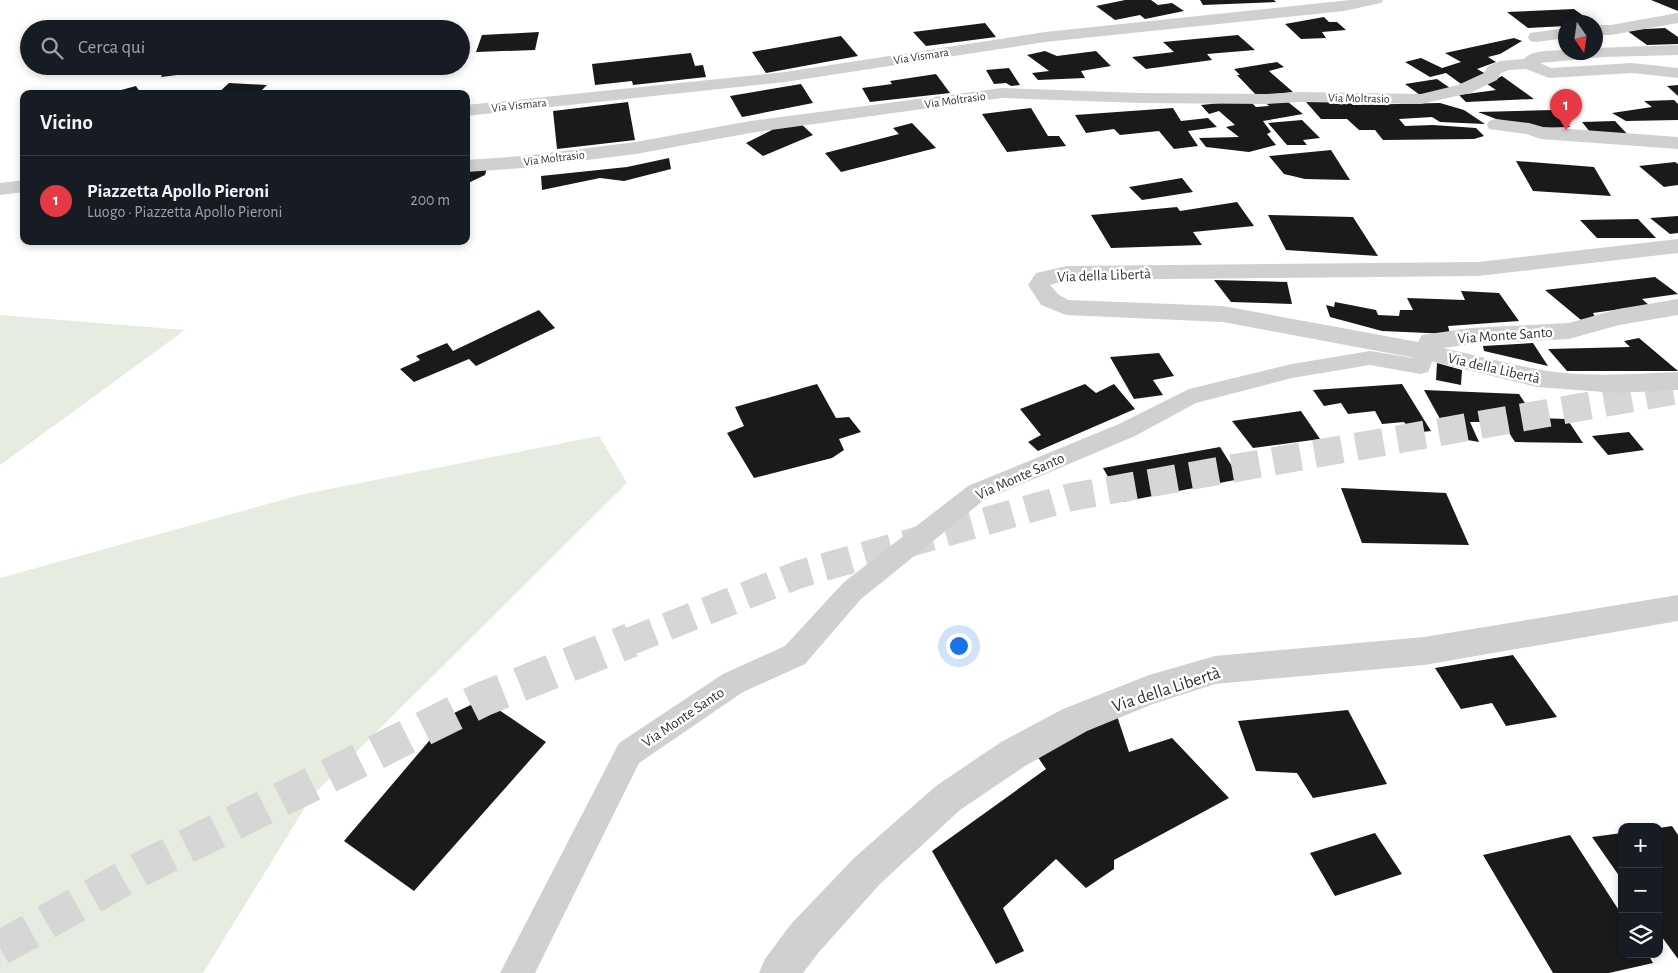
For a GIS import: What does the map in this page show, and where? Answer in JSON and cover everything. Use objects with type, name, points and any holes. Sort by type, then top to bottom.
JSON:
[{"type":"street","name":"Via Vismara","points":[[470,111],[785,77],[1045,37],[1344,6],[1375,0]]},
{"type":"street","points":[[1603,30],[1678,18]]},
{"type":"street","points":[[1536,37],[1558,34]]},
{"type":"street","points":[[1678,50],[1603,52],[1534,58],[1529,64],[1549,73],[1632,68],[1678,73]]},
{"type":"street","name":"Via Moltrasio","points":[[470,166],[523,162],[636,148],[750,127],[1002,93],[1266,99],[1300,97],[1421,99],[1447,95],[1471,86],[1491,76],[1494,70],[1506,65],[1529,64]]},
{"type":"street","points":[[1496,125],[1529,128],[1541,133],[1678,143]]},
{"type":"street","points":[[0,189],[20,186]]},
{"type":"street","name":"Via della Libertà","points":[[1678,246],[1478,269],[1066,273],[1044,278],[1040,285],[1043,293],[1050,301],[1066,307],[1224,314],[1426,352],[1509,373],[1554,380],[1617,384],[1678,381]]},
{"type":"street","name":"Via Monte Santo","points":[[1426,352],[1430,341],[1471,336],[1569,331],[1618,317],[1678,307]]},
{"type":"street","name":"Via della Libertà","points":[[779,973],[805,938],[867,871],[948,798],[1020,750],[1075,720],[1149,690],[1215,670],[1424,651],[1678,608]]},
{"type":"lane","name":"Via Monte Santo","points":[[517,973],[629,753],[733,683],[795,655],[852,591],[976,493],[1127,430],[1189,397],[1292,371],[1370,358],[1420,367],[1426,352]]},
{"type":"shaded area","points":[[0,315],[185,330],[0,465]]},
{"type":"shaded area","points":[[599,436],[627,483],[312,796],[203,973],[0,973],[0,578],[304,494]]},
{"type":"building","points":[[1125,0],[1151,0],[1158,5],[1172,3],[1184,11],[1145,19],[1140,15],[1115,20],[1096,6]]},
{"type":"building","points":[[1200,0],[1274,0],[1276,2],[1203,5]]},
{"type":"building","points":[[1651,0],[1678,0],[1678,11]]},
{"type":"building","points":[[1574,9],[1582,15],[1558,15],[1558,26],[1528,28],[1507,12]]},
{"type":"building","points":[[1324,17],[1329,22],[1337,22],[1346,30],[1322,32],[1326,38],[1301,39],[1285,24]]},
{"type":"building","points":[[985,23],[996,37],[926,46],[913,32]]},
{"type":"building","points":[[1665,28],[1678,37],[1678,44],[1647,45],[1626,30]]},
{"type":"building","points":[[539,32],[535,50],[476,52],[482,35]]},
{"type":"building","points":[[1238,35],[1255,50],[1207,54],[1212,60],[1146,69],[1132,57],[1174,52],[1163,42]]},
{"type":"building","points":[[841,36],[858,56],[766,73],[752,52]]},
{"type":"building","points":[[1514,38],[1522,41],[1500,54],[1488,57],[1496,62],[1477,69],[1486,74],[1464,86],[1446,73],[1430,77],[1405,62],[1421,58],[1442,68],[1461,62],[1445,53]]},
{"type":"building","points":[[1045,51],[1057,56],[1096,51],[1111,66],[1081,71],[1085,78],[1038,80],[1032,73],[1049,71],[1027,55]]},
{"type":"building","points":[[691,53],[695,66],[703,65],[706,77],[633,85],[632,81],[595,85],[592,64]]},
{"type":"building","points":[[1277,62],[1284,67],[1269,71],[1293,92],[1257,96],[1237,75],[1240,75],[1234,69]]},
{"type":"building","points":[[1009,68],[1020,85],[994,84],[986,70]]},
{"type":"building","points":[[936,74],[950,93],[870,102],[862,88],[892,84],[890,81]]},
{"type":"building","points":[[1502,76],[1534,99],[1466,102],[1459,95],[1496,90],[1487,84]]},
{"type":"building","points":[[1437,79],[1453,90],[1420,95],[1405,84]]},
{"type":"building","points":[[229,83],[267,85],[262,90],[221,90]]},
{"type":"building","points":[[801,84],[813,103],[742,117],[730,96]]},
{"type":"building","points":[[1678,85],[1678,96],[1667,86]]},
{"type":"building","points":[[136,86],[138,90],[121,90]]},
{"type":"building","points":[[1249,100],[1256,107],[1269,106],[1266,103],[1288,102],[1303,114],[1263,121],[1271,132],[1267,134],[1276,145],[1249,152],[1206,147],[1199,138],[1239,137],[1226,127],[1235,125],[1219,111],[1209,114],[1201,105]]},
{"type":"building","points":[[1674,100],[1678,104],[1678,120],[1626,121],[1612,113],[1652,107],[1644,101]]},
{"type":"building","points":[[1349,101],[1353,105],[1440,103],[1464,110],[1485,124],[1440,122],[1432,117],[1399,119],[1405,126],[1433,125],[1476,128],[1484,136],[1474,139],[1383,140],[1375,130],[1359,130],[1347,119],[1321,119],[1306,102]]},
{"type":"building","points":[[628,102],[635,140],[557,149],[553,111]]},
{"type":"building","points":[[1031,108],[1048,136],[1059,136],[1066,146],[1007,152],[982,114]]},
{"type":"building","points":[[1173,108],[1181,121],[1208,118],[1217,127],[1188,131],[1198,146],[1174,149],[1159,131],[1120,135],[1114,129],[1086,133],[1075,115]]},
{"type":"building","points":[[1552,110],[1570,127],[1541,128],[1509,124],[1478,112]]},
{"type":"building","points":[[1302,120],[1320,138],[1303,140],[1307,145],[1287,145],[1268,123]]},
{"type":"building","points":[[1615,121],[1631,138],[1590,132],[1582,122]]},
{"type":"building","points":[[799,122],[813,135],[763,156],[746,143],[772,130],[771,128]]},
{"type":"building","points":[[912,123],[936,148],[841,172],[825,153],[899,134],[893,128]]},
{"type":"building","points":[[1331,150],[1350,180],[1305,179],[1284,174],[1269,156]]},
{"type":"building","points":[[669,158],[671,169],[624,181],[600,178],[542,190],[541,176],[627,167]]},
{"type":"building","points":[[1516,161],[1594,167],[1611,196],[1533,191]]},
{"type":"building","points":[[1675,162],[1678,164],[1678,185],[1664,187],[1639,166]]},
{"type":"building","points":[[487,168],[485,175],[470,182],[470,170]]},
{"type":"building","points":[[1182,178],[1193,192],[1142,200],[1129,187]]},
{"type":"building","points":[[1237,202],[1254,226],[1193,232],[1202,245],[1111,248],[1091,215],[1177,207],[1180,211]]},
{"type":"building","points":[[1268,215],[1353,217],[1378,256],[1286,250]]},
{"type":"building","points":[[1678,216],[1678,233],[1670,234],[1650,218]]},
{"type":"building","points":[[1638,219],[1656,238],[1597,238],[1580,220]]},
{"type":"building","points":[[1655,277],[1678,294],[1642,299],[1649,305],[1593,313],[1595,317],[1581,320],[1545,290]]},
{"type":"building","points":[[1214,280],[1287,282],[1292,304],[1231,302]]},
{"type":"building","points":[[1461,291],[1499,293],[1519,321],[1448,326],[1450,334],[1382,331],[1330,317],[1326,305],[1334,307],[1335,302],[1376,310],[1378,315],[1399,316],[1400,310],[1413,310],[1407,298],[1465,300]]},
{"type":"building","points":[[539,310],[555,328],[476,366],[469,359],[414,382],[400,369],[420,360],[416,356],[447,343],[453,351]]},
{"type":"building","points":[[1639,338],[1678,371],[1567,371],[1548,349],[1630,347],[1624,341]]},
{"type":"building","points":[[1533,343],[1548,366],[1484,351],[1483,346]]},
{"type":"building","points":[[1159,353],[1174,376],[1153,380],[1163,395],[1134,399],[1110,357]]},
{"type":"building","points":[[1437,363],[1462,370],[1461,385],[1436,380]]},
{"type":"building","points":[[817,384],[836,418],[849,417],[861,432],[839,439],[844,450],[832,458],[754,478],[727,433],[744,426],[735,407]]},
{"type":"building","points":[[1085,384],[1096,393],[1114,384],[1135,409],[1038,451],[1028,442],[1041,435],[1020,409]]},
{"type":"building","points":[[1402,384],[1431,431],[1413,433],[1404,422],[1382,424],[1375,411],[1348,414],[1341,403],[1324,406],[1313,390]]},
{"type":"building","points":[[1424,390],[1519,394],[1535,418],[1567,419],[1583,443],[1515,442],[1502,422],[1470,422],[1479,442],[1450,437]]},
{"type":"building","points":[[1301,411],[1320,439],[1253,448],[1232,421]]},
{"type":"building","points":[[1629,432],[1644,450],[1608,455],[1592,436]]},
{"type":"building","points":[[1220,447],[1240,479],[1122,502],[1103,468]]},
{"type":"building","points":[[1341,488],[1446,493],[1469,545],[1362,543]]},
{"type":"building","points":[[1513,655],[1557,717],[1506,726],[1492,703],[1461,709],[1435,668]]},
{"type":"building","points":[[483,699],[546,742],[414,891],[344,841],[452,714]]},
{"type":"building","points":[[1348,710],[1387,784],[1313,798],[1297,773],[1256,771],[1238,721]]},
{"type":"building","points":[[1116,713],[1129,752],[1172,738],[1229,798],[1114,860],[1114,869],[1086,888],[1056,859],[1003,908],[1024,951],[996,964],[932,851],[1046,769],[1035,753]]},
{"type":"building","points":[[1672,826],[1678,835],[1678,959],[1663,938],[1663,827]]},
{"type":"building","points":[[1375,833],[1402,874],[1335,896],[1310,853]]},
{"type":"building","points":[[1618,834],[1618,874],[1592,837]]},
{"type":"building","points":[[1570,835],[1618,909],[1618,958],[1650,958],[1653,963],[1609,973],[1553,973],[1483,855]]},
{"type":"tunnel","points":[[628,642],[800,574],[1071,497],[1678,390]]},
{"type":"tunnel","points":[[0,948],[141,869],[483,699],[631,640]]},
{"type":"place","name":"Piazzetta Apollo Pieroni","points":[[1566,130]]}]
